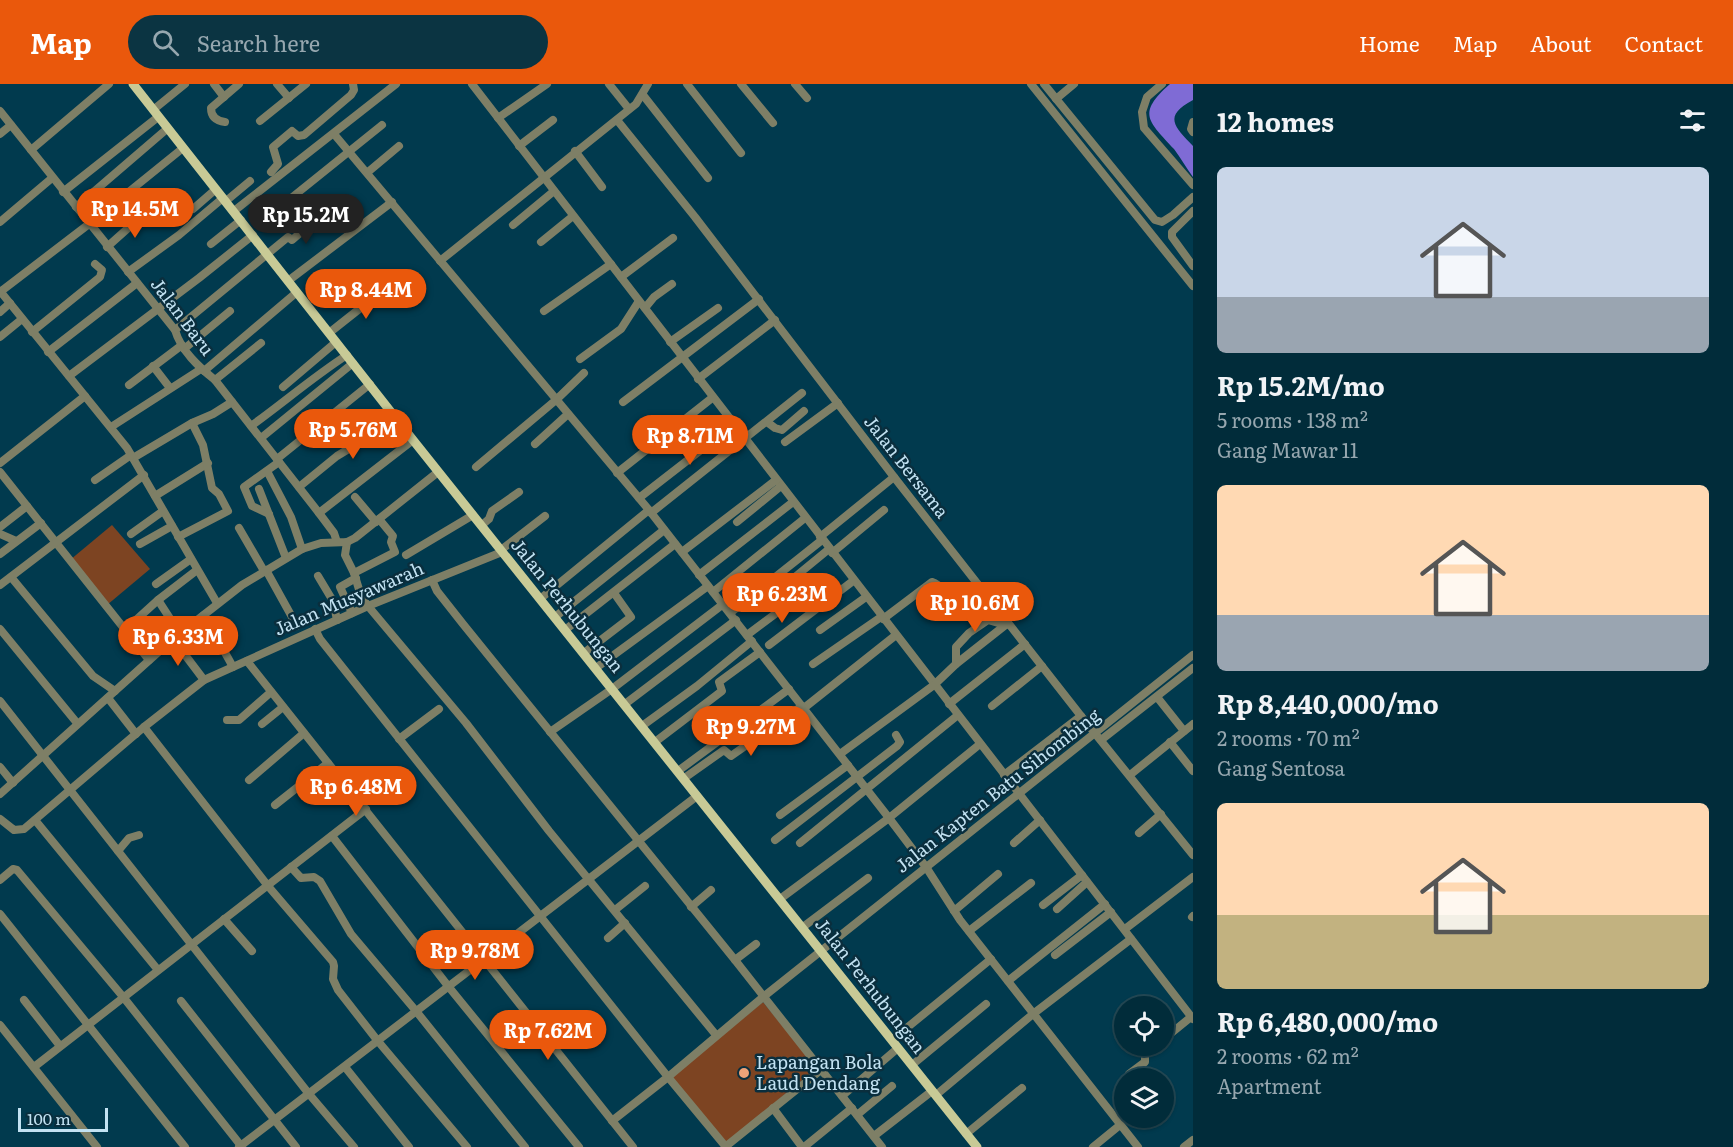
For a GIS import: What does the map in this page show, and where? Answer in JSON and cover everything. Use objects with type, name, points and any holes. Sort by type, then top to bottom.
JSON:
[{"type":"main road","name":"Jalan Perhubungan","points":[[133,84],[438,472],[977,1147]]},
{"type":"street","points":[[31,150],[109,84]]},
{"type":"street","points":[[63,192],[156,113],[185,84]]},
{"type":"street","points":[[214,84],[224,97]]},
{"type":"street","points":[[225,122],[216,119],[211,110],[239,84]]},
{"type":"street","points":[[277,84],[289,98]]},
{"type":"street","points":[[260,122],[306,84]]},
{"type":"street","points":[[271,172],[278,164],[272,150],[273,146],[292,131],[298,136],[304,135],[351,95],[353,84]]},
{"type":"street","points":[[234,211],[396,84]]},
{"type":"street","points":[[472,84],[712,398],[1192,1016],[1174,1030]]},
{"type":"street","points":[[498,118],[547,84]]},
{"type":"street","points":[[609,84],[629,109]]},
{"type":"street","points":[[440,261],[575,151],[617,120],[643,95],[648,84]]},
{"type":"street","points":[[687,84],[741,153]]},
{"type":"street","points":[[741,84],[773,123]]},
{"type":"street","points":[[795,84],[807,98]]},
{"type":"street","points":[[1031,84],[1193,286]]},
{"type":"street","points":[[1044,84],[1155,220],[1162,222],[1193,197]]},
{"type":"street","points":[[1056,99],[1074,84]]},
{"type":"street","points":[[1161,84],[1147,97],[1142,112],[1144,128],[1193,185]]},
{"type":"street","points":[[643,95],[708,178]]},
{"type":"street","name":"Jalan Baru","points":[[0,111],[175,330],[183,347],[215,380],[261,438],[334,533],[337,542]]},
{"type":"street","points":[[519,146],[553,120]]},
{"type":"street","name":"Jalan Bersama","points":[[617,120],[759,299],[1007,624],[1193,855]]},
{"type":"street","points":[[1193,122],[1191,129],[1193,132]]},
{"type":"street","points":[[0,134],[10,125]]},
{"type":"street","points":[[285,203],[382,125]]},
{"type":"street","points":[[76,207],[168,128]]},
{"type":"street","points":[[334,134],[639,498],[858,777],[926,867],[969,931],[1114,1117]]},
{"type":"street","points":[[368,172],[399,146]]},
{"type":"street","points":[[183,148],[0,292],[111,427],[132,456],[217,603]]},
{"type":"street","points":[[575,151],[602,187]]},
{"type":"street","points":[[0,222],[52,178]]},
{"type":"street","points":[[128,272],[250,181]]},
{"type":"street","points":[[193,209],[216,189]]},
{"type":"street","points":[[513,225],[554,191]]},
{"type":"street","points":[[288,281],[392,202]]},
{"type":"street","points":[[175,330],[288,237],[292,240],[326,211]]},
{"type":"street","points":[[1193,211],[1172,232],[1172,237],[1193,266]]},
{"type":"street","points":[[107,247],[146,213]]},
{"type":"street","points":[[542,242],[573,216]]},
{"type":"street","points":[[212,244],[241,220]]},
{"type":"street","points":[[69,376],[253,235]]},
{"type":"street","points":[[621,277],[673,238]]},
{"type":"street","points":[[32,332],[100,277],[102,270],[95,264]]},
{"type":"street","points":[[544,311],[611,264]]},
{"type":"street","points":[[48,352],[137,283]]},
{"type":"street","points":[[580,359],[621,329],[642,305],[672,284]]},
{"type":"street","points":[[329,333],[387,287]]},
{"type":"street","points":[[111,427],[170,388],[203,370],[297,292]]},
{"type":"street","points":[[623,402],[759,299]]},
{"type":"street","points":[[0,312],[10,303]]},
{"type":"street","points":[[670,342],[717,308]]},
{"type":"street","points":[[129,385],[230,311]]},
{"type":"street","points":[[0,337],[22,319]]},
{"type":"street","points":[[698,379],[775,320]]},
{"type":"street","points":[[283,387],[336,342]]},
{"type":"street","points":[[215,380],[261,343]]},
{"type":"street","points":[[251,426],[268,416],[316,375],[350,359]]},
{"type":"street","points":[[261,438],[350,359]]},
{"type":"street","points":[[153,366],[170,388]]},
{"type":"street","points":[[476,467],[556,400],[584,373]]},
{"type":"street","points":[[268,513],[252,506],[244,487],[267,471],[370,384]]},
{"type":"street","points":[[540,599],[802,393]]},
{"type":"street","points":[[0,463],[85,396]]},
{"type":"street","points":[[617,473],[712,398]]},
{"type":"street","points":[[95,480],[132,456],[232,402]]},
{"type":"street","points":[[785,442],[838,403]]},
{"type":"street","points":[[767,422],[782,430],[804,411]]},
{"type":"street","points":[[299,487],[337,456],[396,418]]},
{"type":"street","points":[[535,444],[572,419]]},
{"type":"street","points":[[178,537],[228,511],[219,494],[212,488],[203,445],[192,423]]},
{"type":"street","points":[[639,498],[733,425]]},
{"type":"street","points":[[319,513],[413,440]]},
{"type":"street","points":[[155,496],[208,463]]},
{"type":"street","points":[[267,471],[291,517],[302,549]]},
{"type":"street","points":[[0,472],[149,660]]},
{"type":"street","points":[[0,794],[77,723],[217,603],[265,570],[302,549],[321,543],[347,542],[355,538],[438,472]]},
{"type":"street","points":[[0,585],[144,475]]},
{"type":"street","points":[[625,704],[733,617],[894,477]]},
{"type":"street","points":[[737,522],[778,483]]},
{"type":"street","points":[[681,552],[778,483]]},
{"type":"street","points":[[259,489],[286,558]]},
{"type":"street","points":[[482,525],[496,508],[519,492]]},
{"type":"street","points":[[352,613],[340,587],[355,575],[395,552],[391,542],[393,536],[355,497]]},
{"type":"street","points":[[699,575],[793,502]]},
{"type":"street","points":[[0,527],[27,506]]},
{"type":"street","points":[[773,595],[884,510]]},
{"type":"street","points":[[131,534],[163,511]]},
{"type":"street","points":[[406,555],[473,515]]},
{"type":"street","name":"Jalan Musyawarah","points":[[35,820],[144,727],[204,680],[368,606],[502,551],[545,516]]},
{"type":"street","points":[[596,668],[710,589],[805,518]]},
{"type":"street","points":[[0,554],[40,523]]},
{"type":"street","points":[[140,544],[172,526]]},
{"type":"street","points":[[239,528],[297,626]]},
{"type":"street","points":[[555,617],[664,530]]},
{"type":"street","points":[[0,534],[16,541]]},
{"type":"street","points":[[347,542],[345,555],[355,575],[361,596],[368,606],[466,723],[716,1035]]},
{"type":"street","points":[[565,630],[675,544]]},
{"type":"street","points":[[156,584],[191,559]]},
{"type":"street","points":[[124,630],[158,600],[198,570]]},
{"type":"street","points":[[318,576],[333,601],[337,620]]},
{"type":"street","points":[[12,577],[93,676],[115,692]]},
{"type":"street","points":[[432,580],[437,591],[463,624],[735,960],[882,1147]]},
{"type":"street","points":[[769,645],[854,581]]},
{"type":"street","points":[[813,664],[932,582],[937,583],[951,601],[952,608]]},
{"type":"street","points":[[584,653],[631,617],[614,593]]},
{"type":"street","points":[[642,726],[697,686],[749,638],[802,594]]},
{"type":"street","points":[[820,630],[866,597]]},
{"type":"street","points":[[158,600],[180,634]]},
{"type":"street","points":[[550,732],[722,605]]},
{"type":"street","points":[[204,615],[233,667]]},
{"type":"street","points":[[956,664],[956,648],[977,627],[988,620],[1007,624]]},
{"type":"street","points":[[840,754],[934,685],[956,664],[1007,624]]},
{"type":"street","points":[[0,629],[77,723]]},
{"type":"street","points":[[315,629],[320,639],[427,771],[432,781],[725,1147],[821,1070]]},
{"type":"street","points":[[681,775],[724,750],[731,756],[803,707],[896,635]]},
{"type":"street","points":[[173,639],[204,680]]},
{"type":"street","points":[[949,704],[1025,644]]},
{"type":"street","points":[[655,742],[722,691],[719,682],[760,652]]},
{"type":"street","name":"Jalan Kapten Batu Sihombing","points":[[612,1121],[763,997],[1193,655]]},
{"type":"street","points":[[247,661],[633,1147]]},
{"type":"street","points":[[992,706],[1042,666]]},
{"type":"street","points":[[1101,740],[1193,668]]},
{"type":"street","points":[[681,775],[789,689]]},
{"type":"street","points":[[227,720],[239,720],[271,692]]},
{"type":"street","points":[[1157,697],[1184,731]]},
{"type":"street","points":[[108,698],[136,734]]},
{"type":"street","points":[[0,701],[309,1094],[354,1147]]},
{"type":"street","points":[[262,724],[283,707]]},
{"type":"street","points":[[399,739],[439,709]]},
{"type":"street","points":[[800,843],[958,715]]},
{"type":"street","points":[[1004,775],[1081,716]]},
{"type":"street","points":[[1130,775],[1193,724]]},
{"type":"street","points":[[144,727],[268,886],[333,962],[335,985],[377,1040],[467,1147]]},
{"type":"street","points":[[249,780],[304,733]]},
{"type":"street","points":[[775,840],[897,746],[900,742],[896,735]]},
{"type":"street","points":[[1170,742],[1193,771]]},
{"type":"street","points":[[780,899],[889,818],[981,744]]},
{"type":"street","points":[[275,805],[328,763]]},
{"type":"street","points":[[780,815],[848,765]]},
{"type":"street","points":[[0,767],[13,783]]},
{"type":"street","points":[[0,880],[13,869],[17,870],[124,998],[240,1147],[697,796]]},
{"type":"street","points":[[34,1067],[366,809]]},
{"type":"street","points":[[1138,833],[1161,814]]},
{"type":"street","points":[[0,819],[18,831],[35,820],[158,970]]},
{"type":"street","points":[[1014,843],[1040,820]]},
{"type":"street","points":[[118,851],[129,838],[139,836]]},
{"type":"street","points":[[332,836],[448,986],[579,1147]]},
{"type":"street","points":[[291,867],[298,877],[316,878],[320,881],[347,928],[525,1147]]},
{"type":"street","points":[[954,911],[998,874]]},
{"type":"street","points":[[1043,905],[1082,874]]},
{"type":"street","points":[[1125,929],[1193,877]]},
{"type":"street","points":[[803,927],[868,878]]},
{"type":"street","points":[[1057,909],[1087,882]]},
{"type":"street","points":[[969,931],[1031,883]]},
{"type":"street","points":[[615,910],[645,886]]},
{"type":"street","points":[[691,907],[711,890]]},
{"type":"street","points":[[1008,981],[1105,904]]},
{"type":"street","points":[[1055,955],[1111,912]]},
{"type":"street","points":[[0,914],[185,1147]]},
{"type":"street","points":[[224,919],[252,951]]},
{"type":"street","points":[[608,938],[625,923]]},
{"type":"street","points":[[874,1136],[934,1093],[1131,939]]},
{"type":"street","points":[[735,960],[756,944]]},
{"type":"street","points":[[892,1040],[991,959]]},
{"type":"street","points":[[24,1000],[60,1046]]},
{"type":"street","points":[[182,1001],[297,1147]]},
{"type":"street","points":[[912,1065],[986,1004]]},
{"type":"street","points":[[0,1025],[97,1147]]},
{"type":"street","points":[[842,1096],[898,1048]]},
{"type":"street","points":[[1137,1068],[1145,1062],[1145,1056]]},
{"type":"street","points":[[345,1067],[410,1147]]},
{"type":"street","points":[[773,1108],[803,1147],[892,1086]]},
{"type":"street","points":[[966,1134],[1022,1088]]},
{"type":"street","points":[[1093,1147],[1116,1128]]},
{"type":"street","points":[[1122,1128],[1138,1147]]},
{"type":"street","points":[[1184,1147],[1193,1140]]},
{"type":"shaded area","points":[[1170,84],[1193,84],[1193,100],[1178,111],[1175,122],[1193,146],[1193,177],[1150,117],[1153,103]]},
{"type":"shaded area","points":[[112,525],[150,569],[107,605],[70,560]]},
{"type":"shaded area","name":"Lapangan Bola Laud Dendang","points":[[763,1002],[817,1068],[726,1143],[671,1077]]},
{"type":"place","name":"Lapangan Bola Laud Dendang","points":[[744,1073]]}]
